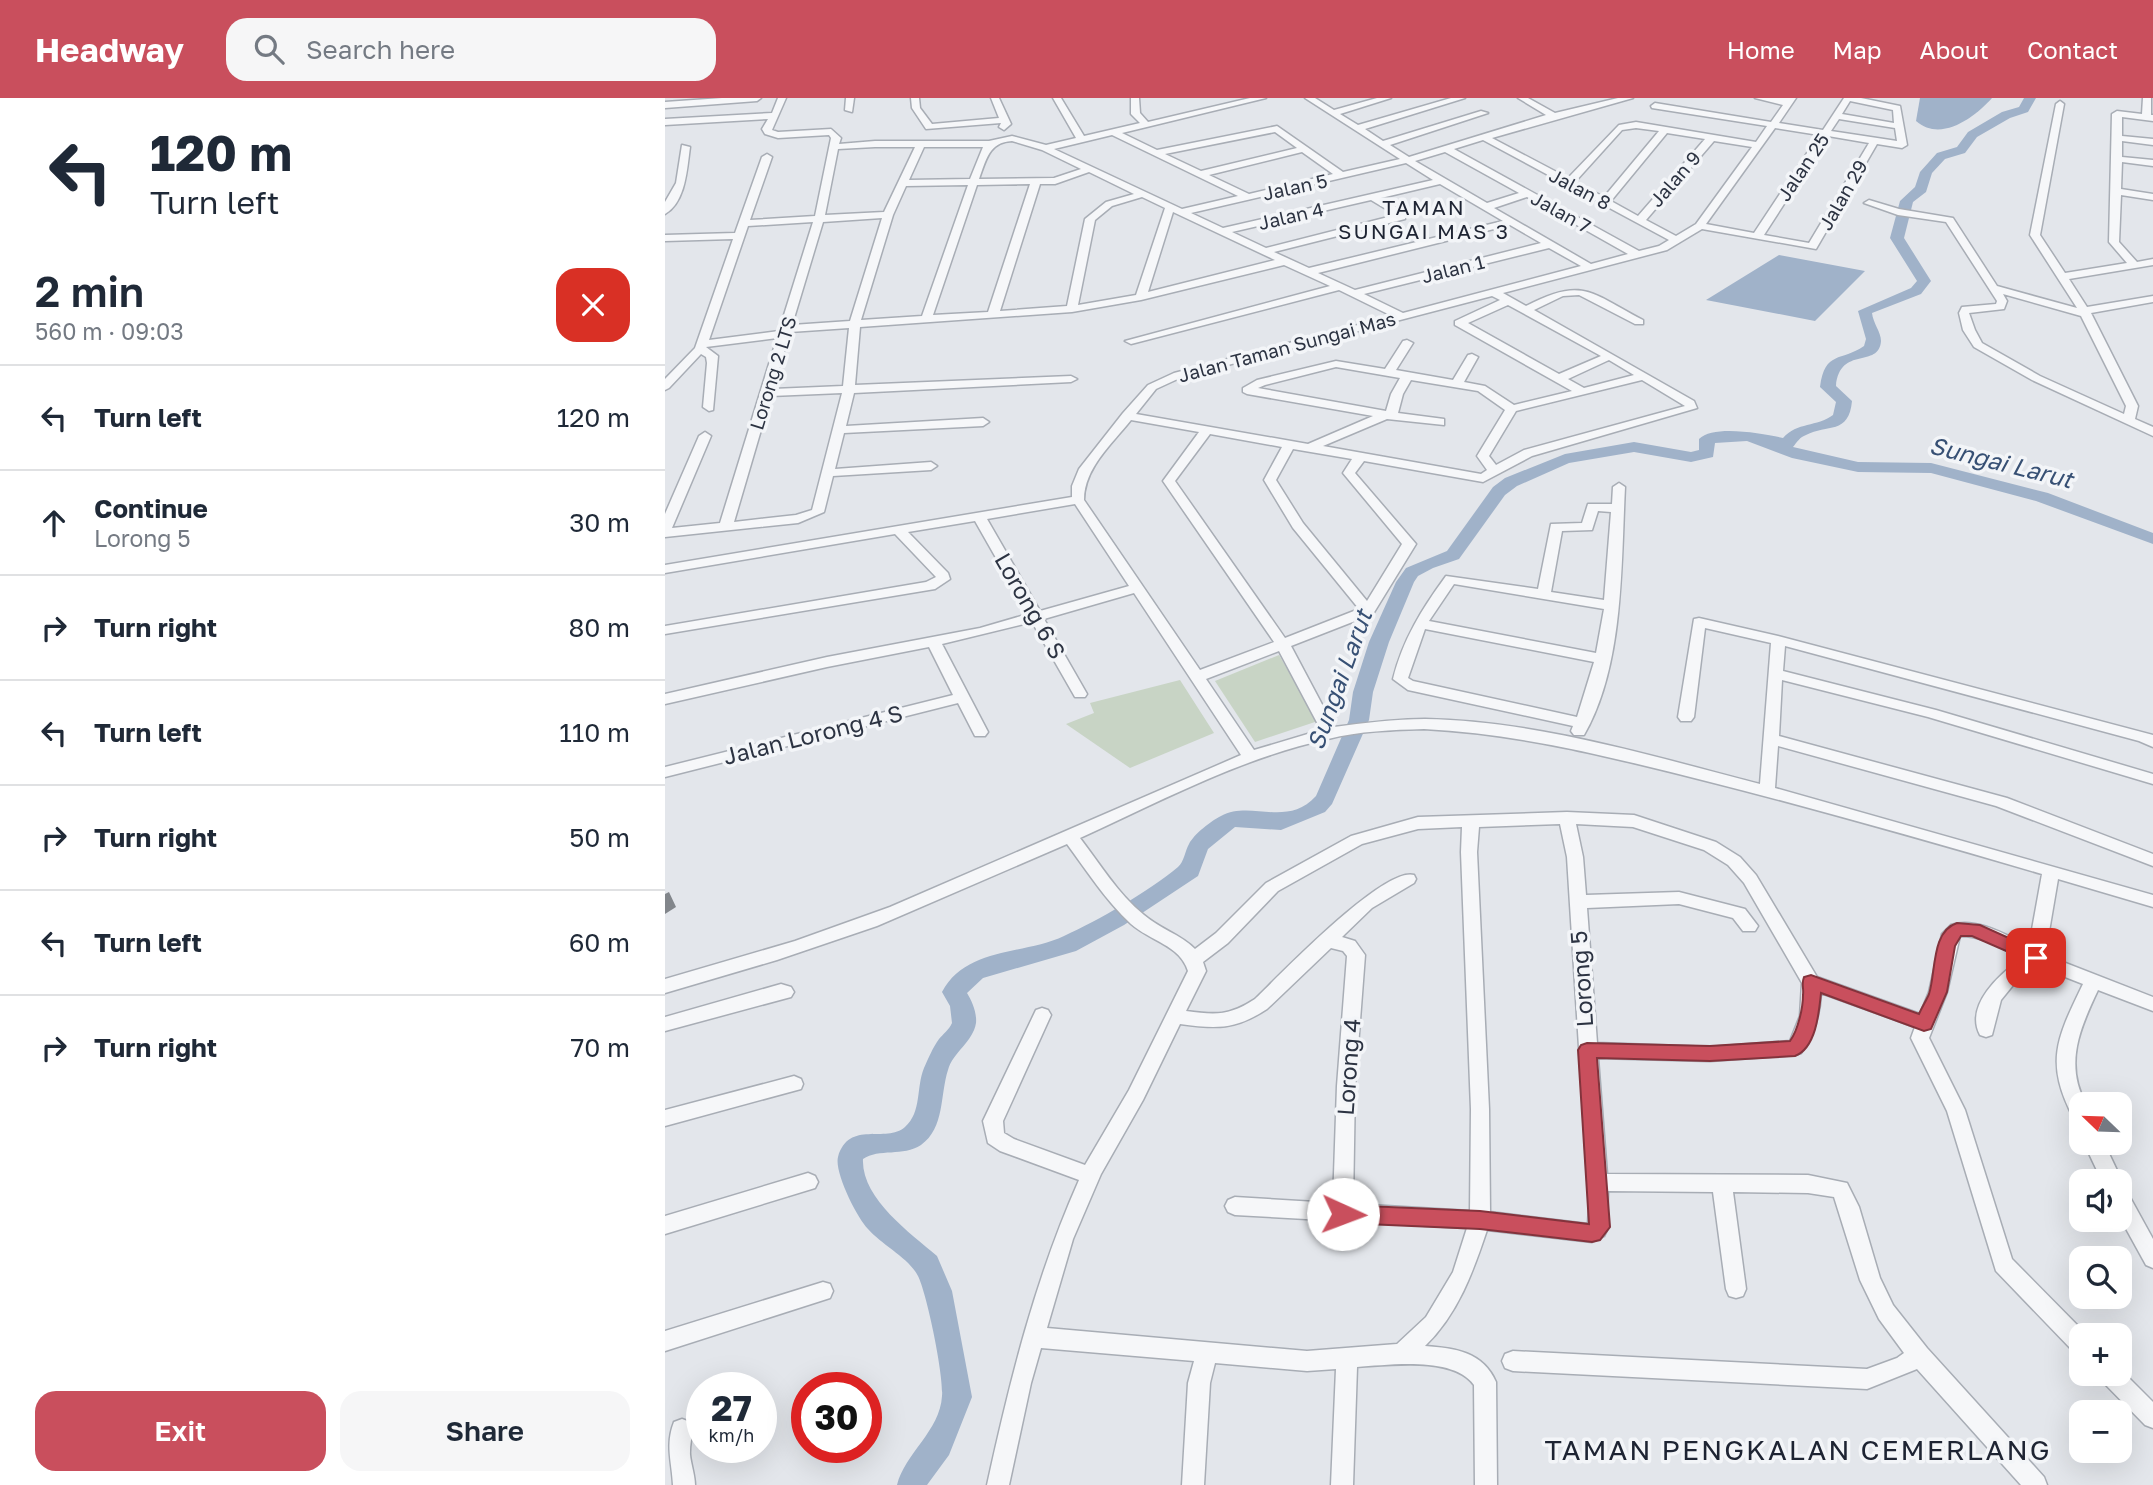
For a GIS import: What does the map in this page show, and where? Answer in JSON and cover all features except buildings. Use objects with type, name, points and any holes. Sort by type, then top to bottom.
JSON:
[{"type":"street","points":[[665,105],[757,98]]},
{"type":"street","points":[[782,98],[767,129],[771,134],[831,132],[836,134],[834,147],[992,143],[1014,136]]},
{"type":"street","points":[[849,110],[850,98]]},
{"type":"street","points":[[915,98],[916,108],[929,127],[1005,122]]},
{"type":"street","points":[[995,98],[1014,136],[1045,148],[1404,317]]},
{"type":"street","points":[[1057,98],[1081,139]]},
{"type":"street","points":[[1135,98],[1136,114],[1146,125]]},
{"type":"street","points":[[1045,148],[1242,100],[1262,98]]},
{"type":"street","points":[[1311,98],[1441,181],[1591,268]]},
{"type":"street","points":[[1333,113],[1387,98]]},
{"type":"street","points":[[1358,128],[1461,98],[1510,129]]},
{"type":"street","points":[[1522,98],[1554,116]]},
{"type":"street","points":[[1592,98],[1603,104]]},
{"type":"street","name":"Jalan 5","points":[[1182,212],[1408,160],[1554,116],[1629,98]]},
{"type":"street","points":[[1759,98],[1790,100]]},
{"type":"street","points":[[1644,127],[1659,107],[1900,147],[1898,111],[1895,106],[1848,98]]},
{"type":"street","name":"Jalan 25","points":[[1757,236],[1848,98]]},
{"type":"street","points":[[2134,265],[2114,242],[2117,114],[2149,118],[2147,98]]},
{"type":"street","name":"Jalan Taman Sungai Mas","points":[[1078,500],[1078,486],[1085,469],[1127,416],[1152,387],[1178,375],[1663,248],[1700,226],[1790,100]]},
{"type":"street","points":[[2060,104],[2035,235],[2085,313],[2131,407],[2129,421]]},
{"type":"street","points":[[1382,144],[1483,113]]},
{"type":"street","points":[[665,122],[774,116]]},
{"type":"street","points":[[1837,116],[1899,126]]},
{"type":"street","points":[[927,317],[972,181],[1005,122]]},
{"type":"street","points":[[1569,183],[1619,128],[1644,127],[1758,145]]},
{"type":"street","points":[[1156,153],[1277,129],[1342,176]]},
{"type":"street","points":[[1605,202],[1665,130]]},
{"type":"street","points":[[1112,132],[1248,197]]},
{"type":"street","name":"Jalan 8","points":[[1485,138],[1676,240]]},
{"type":"street","name":"Jalan 9","points":[[1639,221],[1711,138]]},
{"type":"street","points":[[2118,138],[2153,142]]},
{"type":"street","name":"Jalan 29","points":[[1757,236],[1812,247],[1873,143]]},
{"type":"street","points":[[705,436],[665,531],[810,517],[818,512],[849,388],[855,323],[888,215],[920,146]]},
{"type":"street","points":[[665,211],[681,183],[685,147]]},
{"type":"street","name":"Lorong 2 LTS","points":[[726,526],[818,219],[834,147]]},
{"type":"street","points":[[1201,174],[1302,149]]},
{"type":"street","name":"Jalan 7","points":[[1447,149],[1638,255]]},
{"type":"street","points":[[665,386],[700,347],[767,157]]},
{"type":"street","points":[[2117,159],[2153,163]]},
{"type":"street","points":[[904,183],[1063,180],[1090,169]]},
{"type":"street","name":"Jalan 4","points":[[1223,231],[1441,181]]},
{"type":"street","points":[[993,314],[1036,182]]},
{"type":"street","points":[[1430,184],[1497,225]]},
{"type":"street","points":[[2116,191],[2153,197]]},
{"type":"street","points":[[1072,309],[1090,219],[1109,204],[1143,194]]},
{"type":"street","points":[[1486,207],[1527,194]]},
{"type":"street","points":[[1266,251],[1401,217],[1401,214],[1373,197]]},
{"type":"street","points":[[1869,203],[1953,223],[2002,301],[2000,307],[1966,309],[1964,313],[1969,330],[1978,345],[2036,378],[2153,432]]},
{"type":"street","points":[[1141,297],[1170,207]]},
{"type":"street","points":[[743,223],[888,215]]},
{"type":"street","points":[[1308,272],[1512,222]]},
{"type":"street","points":[[1700,226],[1757,236]]},
{"type":"street","points":[[665,238],[737,236]]},
{"type":"street","name":"Jalan 1","points":[[1355,293],[1552,244]]},
{"type":"street","points":[[700,347],[855,323],[1072,309],[1141,297],[1286,261]]},
{"type":"street","points":[[2061,277],[2153,262]]},
{"type":"street","points":[[1131,341],[1340,287]]},
{"type":"street","points":[[1993,288],[2085,313],[2151,302]]},
{"type":"street","points":[[1526,310],[1565,291],[1573,291],[1581,292],[1639,322]]},
{"type":"street","points":[[1127,416],[1483,478],[1528,453],[1691,408],[1690,404],[1610,356],[1495,293]]},
{"type":"street","points":[[1507,301],[1458,323],[1581,391]]},
{"type":"street","points":[[1389,372],[1408,342]]},
{"type":"street","points":[[700,347],[712,356],[712,378],[706,394],[709,407]]},
{"type":"street","points":[[1560,378],[1610,356]]},
{"type":"street","points":[[1457,383],[1472,358]]},
{"type":"street","points":[[1440,422],[1247,390],[1261,382],[1333,364],[1481,388],[1511,409]]},
{"type":"street","points":[[1311,447],[1388,415],[1408,375]]},
{"type":"street","points":[[1495,472],[1483,456],[1511,409],[1644,376]]},
{"type":"street","points":[[768,393],[1071,379]]},
{"type":"street","points":[[839,430],[983,422]]},
{"type":"street","points":[[1207,430],[1168,481],[1283,645],[1330,733]]},
{"type":"street","points":[[1290,443],[1270,480],[1298,525],[1368,611]]},
{"type":"street","points":[[1197,677],[1368,611],[1409,544],[1349,473],[1360,457]]},
{"type":"street","points":[[829,473],[931,466]]},
{"type":"street","points":[[1574,743],[1583,723],[1601,659],[1612,606],[1619,487]]},
{"type":"street","points":[[665,569],[900,532],[1078,500],[1251,757]]},
{"type":"street","points":[[1544,594],[1556,527],[1587,527],[1593,507],[1618,508]]},
{"type":"street","name":"Lorong 6 S","points":[[980,518],[1080,694]]},
{"type":"street","points":[[665,630],[930,586],[943,579],[941,573],[900,532]]},
{"type":"street","points":[[1583,723],[1408,685],[1400,679],[1406,656],[1420,624],[1451,579],[1612,606]]},
{"type":"street","points":[[665,699],[827,662],[934,643],[1038,618],[1138,588]]},
{"type":"street","points":[[1686,717],[1699,622],[1778,640],[2144,737],[2153,742]]},
{"type":"street","points":[[1420,624],[1601,659]]},
{"type":"street","points":[[1767,791],[1778,640]]},
{"type":"street","points":[[934,643],[960,698],[980,732]]},
{"type":"street","points":[[1776,674],[1931,712],[2153,779]]},
{"type":"street","name":"Jalan Lorong 4 S","points":[[665,772],[960,698]]},
{"type":"street","points":[[665,986],[848,930],[1251,757],[1330,733],[1409,724],[1534,734],[1574,743],[1767,791],[2153,901]]},
{"type":"street","points":[[1771,739],[2001,802],[2153,860]]},
{"type":"street","points":[[1195,958],[1222,938],[1272,887],[1300,869],[1357,840],[1418,823],[1567,818],[1634,821],[1710,846],[1734,862],[1750,879],[1811,982],[1812,995],[1803,1037],[1795,1048],[1710,1054],[1587,1050]]},
{"type":"street","name":"Lorong 5","points":[[1480,1220],[1592,1233],[1599,1227],[1575,857],[1567,818]]},
{"type":"street","points":[[1402,1354],[1433,1324],[1462,1276],[1480,1220],[1480,1109],[1469,852],[1471,820]]},
{"type":"street","points":[[998,1485],[1020,1384],[1063,1239],[1091,1176],[1136,1095],[1197,971],[1195,958],[1180,945],[1139,922],[1070,836]]},
{"type":"street","points":[[1986,1030],[1985,1014],[1998,985],[2036,958],[2051,871]]},
{"type":"street","points":[[1174,1016],[1224,1023],[1243,1018],[1366,904],[1408,879]]},
{"type":"street","points":[[1578,902],[1679,898],[1739,913],[1749,926]]},
{"type":"street","points":[[2069,1332],[2003,1264],[1956,1110],[1920,1038],[1938,992],[1947,945],[1957,930],[1974,930],[2036,958],[2153,1004]]},
{"type":"street","name":"Lorong 4","points":[[1327,940],[1349,946],[1356,955],[1346,1086],[1343,1214]]},
{"type":"street","points":[[2072,1092],[2067,1082],[2067,1054],[2071,1029],[2093,981]]},
{"type":"street","points":[[1811,982],[1924,1023]]},
{"type":"street","points":[[665,1024],[785,992]]},
{"type":"street","points":[[1042,1015],[993,1121],[995,1137],[1007,1145],[1091,1176]]},
{"type":"street","points":[[665,1118],[794,1084]]},
{"type":"street","points":[[665,1225],[808,1182]]},
{"type":"street","points":[[1597,1182],[1808,1184],[1840,1189],[1849,1207],[1870,1280],[1886,1312],[1919,1354],[2036,1485]]},
{"type":"street","points":[[1722,1183],[1736,1289]]},
{"type":"street","points":[[1235,1206],[1480,1220]]},
{"type":"street","points":[[2132,1220],[2153,1259]]},
{"type":"street","points":[[665,1341],[823,1291]]},
{"type":"street","points":[[1034,1337],[1307,1361],[1402,1354],[1443,1357],[1473,1366],[1485,1382],[1486,1485]]},
{"type":"street","points":[[1193,1485],[1199,1383],[1207,1351]]},
{"type":"street","points":[[1513,1362],[1867,1379],[1904,1366],[1919,1354]]},
{"type":"street","points":[[1342,1485],[1347,1358]]},
{"type":"street","points":[[2122,1386],[2153,1417]]},
{"type":"street","points":[[682,1430],[677,1454],[684,1467],[684,1485]]},
{"type":"green space","points":[[1279,655],[1318,721],[1255,742],[1215,681]]},
{"type":"green space","points":[[1180,680],[1214,733],[1130,768],[1066,724],[1094,713],[1090,703]]},
{"type":"water","points":[[1920,98],[1992,98],[1976,113],[1957,125],[1936,129],[1916,121]]},
{"type":"water","points":[[1779,255],[1865,271],[1815,321],[1706,300]]},
{"type":"waterway","points":[[1768,440],[1786,444],[1804,429],[1827,425],[1840,418],[1844,401],[1828,387],[1830,372],[1832,367],[1843,359],[1871,348],[1873,339],[1865,311],[1916,291],[1924,281],[1897,238],[1907,201],[1921,189],[1926,172],[1941,156],[1961,150],[1969,143],[1972,135],[2006,115],[2024,109],[2030,98]]},
{"type":"waterway","name":"Sungai Larut","points":[[912,1485],[914,1477],[939,1445],[957,1397],[948,1339],[938,1291],[927,1265],[875,1219],[850,1171],[853,1152],[865,1144],[897,1143],[912,1137],[922,1126],[929,1109],[935,1070],[946,1048],[960,1033],[964,1023],[962,1005],[954,992],[975,972],[1068,945],[1116,919],[1190,870],[1199,845],[1227,822],[1237,818],[1281,822],[1318,807],[1325,799],[1359,720],[1363,692],[1379,642],[1405,582],[1412,572],[1453,555],[1499,491],[1511,482],[1565,459],[1634,447],[1691,457],[1707,453],[1707,439],[1749,436],[1798,454],[1858,467],[1931,468],[2042,497],[2153,539]]},
{"type":"district","name":"TAMAN SUNGAI MAS 3","points":[[1424,220]]},
{"type":"district","name":"TAMAN PENGKALAN CEMERLANG","points":[[1798,1450]]},
{"type":"route","points":[[1343,1214],[1480,1220],[1592,1233],[1599,1227],[1599,1206],[1587,1050],[1710,1054],[1795,1048],[1803,1037],[1812,995],[1811,982],[1924,1023],[1938,992],[1947,945],[1951,934],[1957,930],[1974,930],[1998,938],[2036,958]]}]
